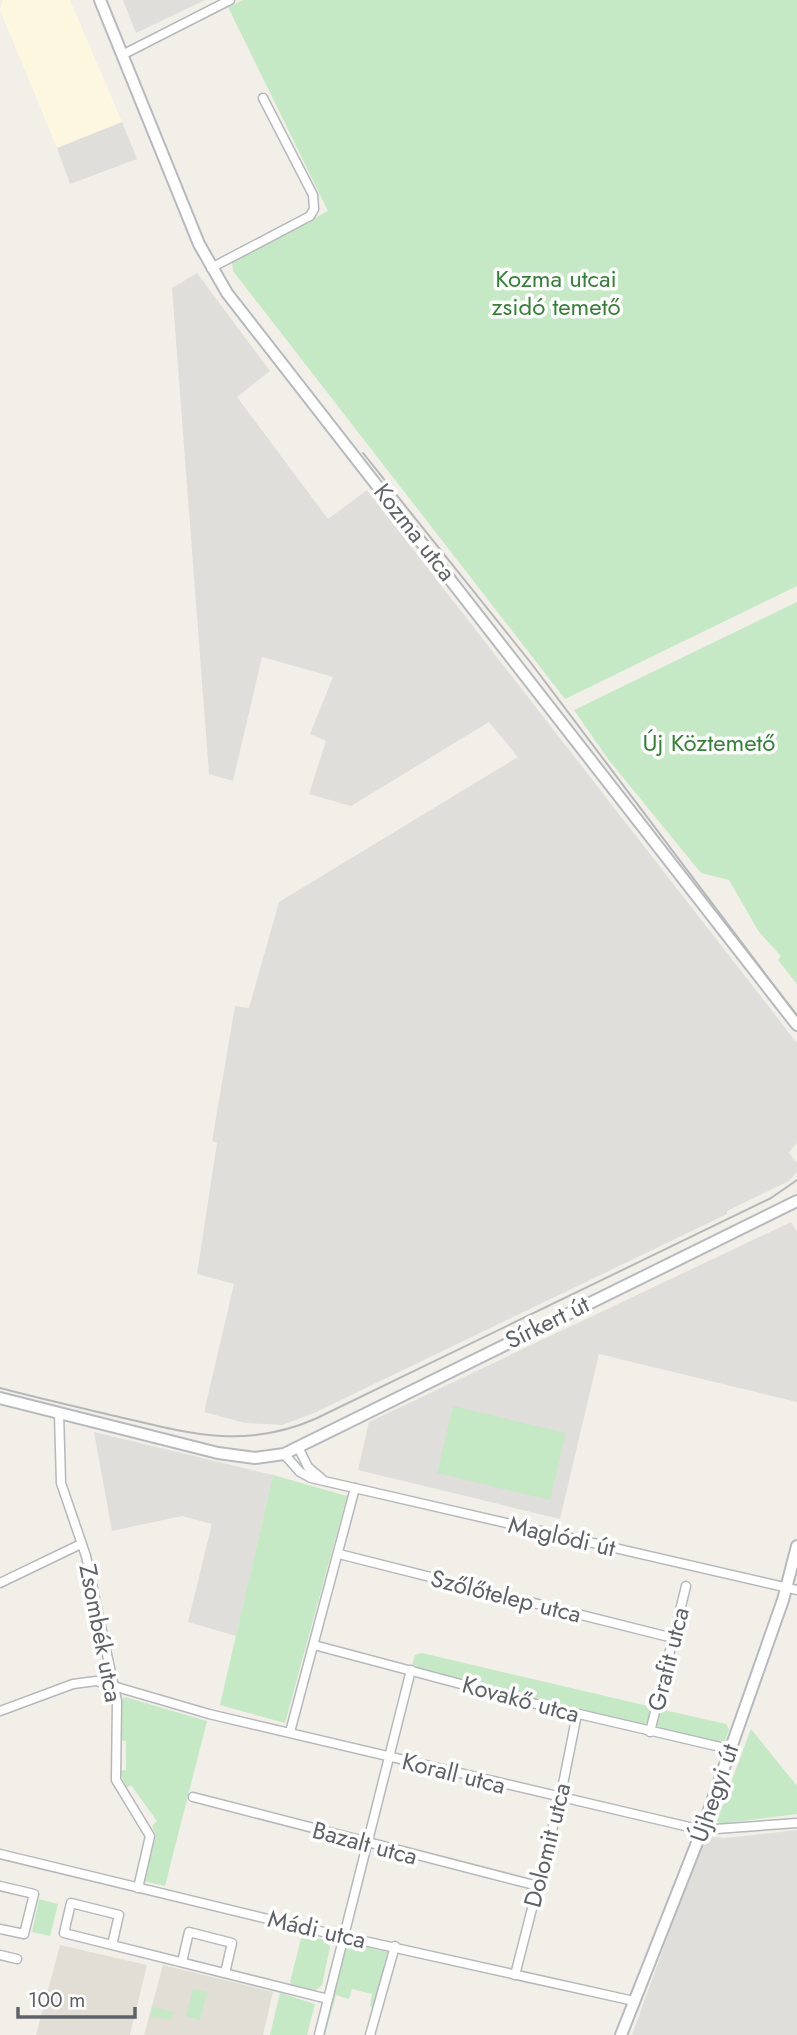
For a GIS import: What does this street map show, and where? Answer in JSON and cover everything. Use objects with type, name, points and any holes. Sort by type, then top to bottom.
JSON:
[{"type":"street","name":"Kozma utca","points":[[100,0],[211,268],[235,304],[797,1025]]},
{"type":"street","points":[[122,55],[230,0]]},
{"type":"street","points":[[211,268],[310,216],[314,209],[313,195],[263,98]]},
{"type":"street","name":"Sírkert út","points":[[299,1449],[468,1360],[797,1201]]},
{"type":"street","points":[[0,1398],[218,1453],[254,1458],[299,1449],[312,1472],[327,1481]]},
{"type":"street","name":"Zsombék utca","points":[[59,1413],[59,1472],[81,1544],[117,1701],[116,1780],[150,1836],[138,1888]]},
{"type":"street","name":"Maglódi út","points":[[284,1454],[305,1476],[792,1588]]},
{"type":"street","points":[[290,1732],[355,1488]]},
{"type":"street","points":[[0,1583],[81,1544]]},
{"type":"street","name":"Újhegyi út","points":[[621,2035],[702,1830],[729,1749],[792,1588],[797,1546]]},
{"type":"street","name":"Szőlőtelep utca","points":[[339,1554],[673,1638]]},
{"type":"street","name":"Grafit utca","points":[[650,1732],[686,1586]]},
{"type":"street","name":"Kovakő utca","points":[[314,1645],[576,1714],[729,1749]]},
{"type":"street","points":[[318,2035],[411,1670]]},
{"type":"street","name":"Korall utca","points":[[0,1711],[82,1681],[96,1681],[114,1688],[560,1799],[702,1830],[797,1823]]},
{"type":"street","name":"Dolomit utca","points":[[515,1975],[560,1799],[576,1714]]},
{"type":"street","name":"Bazalt utca","points":[[193,1797],[538,1886]]},
{"type":"street","name":"Mádi utca","points":[[0,1854],[344,1936],[634,2001]]},
{"type":"street","points":[[0,1886],[34,1894],[24,1934],[0,1929]]},
{"type":"street","points":[[112,1945],[119,1915],[71,1903],[64,1933],[112,1945],[182,1962],[225,1973],[328,1998]]},
{"type":"street","points":[[182,1962],[188,1932],[232,1942],[225,1973]]},
{"type":"street","points":[[370,2035],[395,1946]]},
{"type":"street","points":[[0,1955],[17,1959]]},
{"type":"shaded area","points":[[3,0],[70,0],[122,122],[57,148],[0,10]]},
{"type":"shaded area","points":[[123,0],[205,0],[136,33]]},
{"type":"shaded area","points":[[122,122],[137,159],[70,184],[57,148]]},
{"type":"shaded area","points":[[197,273],[270,371],[237,397],[328,519],[367,490],[797,1043],[797,1142],[789,1153],[797,1163],[797,1172],[789,1181],[727,1211],[727,1214],[314,1413],[282,1425],[245,1423],[204,1412],[234,1284],[197,1274],[217,1143],[212,1141],[235,1006],[249,1008],[279,902],[518,757],[489,722],[351,806],[309,794],[326,741],[310,734],[333,677],[262,657],[233,781],[209,774],[172,288]]},
{"type":"shaded area","points":[[791,1222],[797,1232],[797,1402],[599,1354],[560,1519],[358,1470],[369,1422]]},
{"type":"shaded area","points":[[94,1432],[273,1475],[236,1636],[188,1622],[212,1524],[182,1516],[112,1531]]},
{"type":"shaded area","points":[[797,1830],[797,2035],[632,2035],[704,1836],[725,1838]]},
{"type":"shaded area","points":[[60,1945],[147,1965],[130,2035],[36,2035]]},
{"type":"shaded area","points":[[163,1965],[273,1992],[263,2035],[144,2035]]},
{"type":"green space","name":"Kozma utcai zsidó temető","points":[[243,0],[797,0],[797,586],[565,699],[233,271],[232,262],[328,211],[228,7]]},
{"type":"green space","name":"Új Köztemető","points":[[797,602],[797,984],[778,960],[781,956],[759,932],[729,880],[701,873],[608,759],[574,710]]},
{"type":"green space","points":[[453,1406],[566,1433],[550,1500],[437,1473]]},
{"type":"green space","points":[[273,1475],[347,1496],[285,1723],[220,1705]]},
{"type":"green space","points":[[422,1653],[648,1706],[651,1709],[648,1722],[642,1725],[412,1666],[415,1655]]},
{"type":"green space","points":[[125,1697],[207,1721],[165,1886],[144,1881],[156,1835],[152,1826],[157,1821],[131,1785],[126,1788],[120,1771],[126,1770],[126,1741],[120,1741],[121,1700]]},
{"type":"green space","points":[[660,1709],[726,1724],[729,1729],[725,1741],[716,1743],[660,1730],[656,1724]]},
{"type":"green space","points":[[751,1729],[797,1786],[797,1814],[719,1824],[717,1820]]},
{"type":"green space","points":[[39,1899],[58,1904],[50,1936],[32,1932]]},
{"type":"green space","points":[[302,1935],[326,1940],[330,1947],[322,1985],[315,1991],[292,1986],[290,1982]]},
{"type":"green space","points":[[344,1942],[387,1952],[374,2007],[370,2006],[372,1994],[352,1989],[349,1999],[336,1995],[325,2035],[320,2035]]},
{"type":"green space","points":[[193,1989],[207,1992],[200,2020],[186,2016]]},
{"type":"green space","points":[[280,1993],[315,2004],[307,2035],[270,2035]]},
{"type":"green space","points":[[152,2007],[173,2012],[171,2020],[150,2016]]},
{"type":"tram line","points":[[363,453],[531,663],[797,1016]]},
{"type":"tram line","points":[[0,1388],[191,1433],[240,1436],[289,1428],[315,1419],[771,1198],[797,1180]]}]
